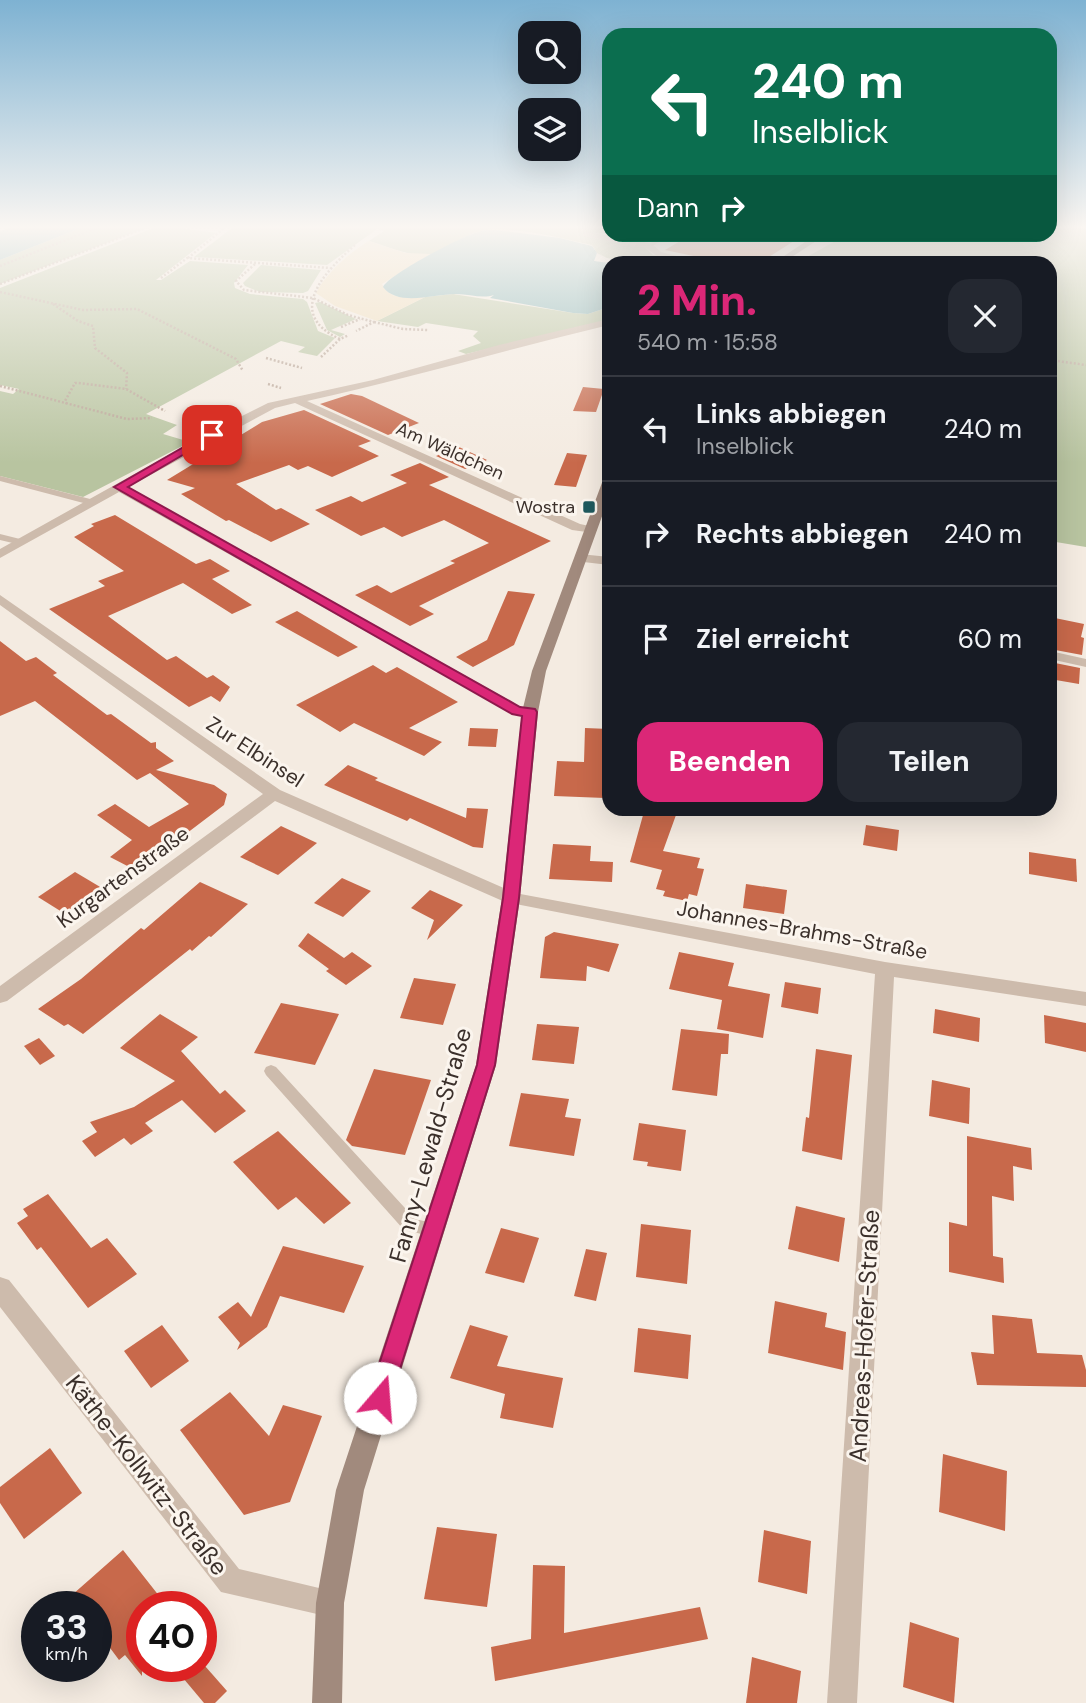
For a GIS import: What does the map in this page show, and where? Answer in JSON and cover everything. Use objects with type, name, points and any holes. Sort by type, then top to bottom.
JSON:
[{"type":"street","points":[[0,555],[250,414],[272,405],[375,383],[503,347],[602,324]]},
{"type":"street","name":"Am Wäldchen","points":[[296,400],[576,527],[590,530]]},
{"type":"street","points":[[120,487],[517,711],[530,712]]},
{"type":"street","name":"Fanny-Lewald-Straße","points":[[327,1703],[330,1603],[350,1490],[486,1065],[511,898],[530,712],[539,671],[602,498]]},
{"type":"street","points":[[580,558],[602,560]]},
{"type":"street","name":"Zur Elbinsel","points":[[0,599],[274,794],[511,898]]},
{"type":"street","points":[[1057,657],[1086,663]]},
{"type":"street","name":"Kurgartenstraße","points":[[0,996],[274,794]]},
{"type":"street","name":"Johannes-Brahms-Straße","points":[[511,898],[885,969],[1086,999]]},
{"type":"street","name":"Andreas-Hofer-Straße","points":[[842,1703],[885,969]]},
{"type":"street","name":"Käthe-Kollwitz-Straße","points":[[0,1288],[231,1582],[330,1603]]},
{"type":"lane","points":[[0,478],[91,502]]},
{"type":"lane","points":[[0,537],[21,542]]},
{"type":"lane","points":[[271,1071],[410,1225],[435,1230]]},
{"type":"path","points":[[54,304],[78,321],[93,326],[95,348],[127,373],[126,389]]},
{"type":"path","points":[[59,304],[83,310],[137,309],[236,359],[243,371]]},
{"type":"path","points":[[314,304],[315,315],[323,331],[340,339]]},
{"type":"path","points":[[329,304],[374,322],[403,329],[428,330]]},
{"type":"path","points":[[341,327],[361,318]]},
{"type":"path","points":[[356,331],[374,322]]},
{"type":"path","points":[[321,357],[340,339],[349,335]]},
{"type":"path","points":[[266,358],[302,368]]},
{"type":"path","points":[[1057,361],[1086,365]]},
{"type":"path","points":[[67,404],[65,401],[75,383],[126,389],[165,411]]},
{"type":"path","points":[[0,386],[127,419],[152,418]]},
{"type":"green space","points":[[0,304],[308,304],[318,331],[335,338],[317,356],[298,352],[305,347],[281,341],[146,414],[177,425],[163,434],[190,442],[83,497],[0,476],[0,391],[13,394],[19,389],[0,385]]},
{"type":"green space","points":[[316,304],[325,304],[356,319],[331,330],[345,334],[340,337],[327,330]]},
{"type":"green space","points":[[410,304],[519,304],[588,314],[602,309],[602,323],[466,354],[458,351],[481,343],[473,336],[478,331],[426,323],[418,327],[377,321]]},
{"type":"green space","points":[[1057,304],[1086,304],[1086,547],[1057,542]]},
{"type":"sand","points":[[333,304],[410,304],[377,321]]},
{"type":"water","points":[[526,304],[602,304],[602,309],[588,314]]},
{"type":"building","points":[[583,387],[602,389],[596,412],[573,411]]},
{"type":"building","points":[[351,394],[362,396],[419,423],[388,435],[320,404]]},
{"type":"building","points":[[304,410],[371,441],[358,446],[379,456],[332,477],[308,466],[298,470],[289,465],[236,484],[276,510],[281,508],[310,524],[271,542],[229,520],[226,521],[181,494],[195,488],[167,480],[262,422]]},
{"type":"building","points":[[459,447],[487,460],[465,469],[436,456]]},
{"type":"building","points":[[567,453],[587,455],[576,487],[554,485]]},
{"type":"building","points":[[420,463],[449,477],[429,485],[551,541],[419,606],[434,614],[410,626],[355,595],[377,585],[391,593],[455,563],[450,561],[489,543],[444,520],[402,537],[384,527],[361,536],[315,510],[351,496],[362,502],[407,483],[390,475]]},
{"type":"building","points":[[115,515],[196,564],[210,559],[230,571],[212,579],[252,605],[232,614],[183,583],[108,616],[167,660],[176,656],[207,678],[213,675],[230,687],[220,702],[211,696],[189,707],[49,609],[105,586],[98,581],[124,571],[74,537],[94,526],[91,524]]},
{"type":"building","points":[[508,591],[535,594],[514,645],[473,667],[456,657],[487,640]]},
{"type":"building","points":[[297,611],[358,647],[338,657],[275,622]]},
{"type":"building","points":[[1057,618],[1084,624],[1081,637],[1084,638],[1082,655],[1057,650]]},
{"type":"building","points":[[0,641],[26,661],[36,657],[57,673],[53,675],[107,715],[111,714],[151,743],[156,742],[156,748],[174,761],[156,770],[214,785],[227,794],[224,805],[137,871],[110,857],[132,840],[97,815],[115,804],[149,827],[189,804],[150,773],[137,780],[35,701],[0,716]]},
{"type":"building","points":[[1057,663],[1080,668],[1079,684],[1057,680]]},
{"type":"building","points":[[373,665],[386,673],[397,667],[458,702],[409,728],[442,742],[424,756],[354,723],[340,732],[296,705]]},
{"type":"building","points":[[470,728],[498,729],[496,747],[468,746]]},
{"type":"building","points":[[585,728],[602,729],[602,798],[554,796],[557,761],[584,762]]},
{"type":"building","points":[[348,765],[378,778],[375,780],[466,818],[467,808],[488,809],[483,848],[473,847],[410,818],[407,821],[324,785]]},
{"type":"building","points":[[643,816],[676,816],[663,851],[700,858],[697,868],[704,869],[697,896],[689,894],[687,901],[663,896],[665,891],[656,889],[662,870],[630,862]]},
{"type":"building","points":[[866,825],[899,830],[897,851],[863,845]]},
{"type":"building","points":[[281,826],[317,843],[278,875],[240,857]]},
{"type":"building","points":[[553,844],[591,846],[590,861],[613,862],[612,882],[549,879]]},
{"type":"building","points":[[1029,852],[1076,859],[1077,882],[1029,874]]},
{"type":"building","points":[[75,872],[107,891],[70,917],[38,897]]},
{"type":"building","points":[[342,878],[371,891],[343,917],[314,903]]},
{"type":"building","points":[[200,882],[248,904],[211,937],[192,951],[190,949],[83,1034],[68,1024],[64,1026],[38,1009],[81,979],[141,928],[144,930]]},
{"type":"building","points":[[746,884],[787,890],[784,914],[743,908]]},
{"type":"building","points":[[430,890],[463,905],[427,940],[434,920],[411,908]]},
{"type":"building","points":[[554,932],[619,944],[609,972],[587,966],[586,981],[540,978],[545,937]]},
{"type":"building","points":[[308,933],[344,958],[352,952],[372,966],[346,985],[298,946]]},
{"type":"building","points":[[679,952],[734,963],[728,986],[770,994],[763,1038],[717,1029],[722,1000],[669,989]]},
{"type":"building","points":[[414,978],[456,984],[443,1025],[400,1018]]},
{"type":"building","points":[[785,982],[821,988],[818,1014],[781,1007]]},
{"type":"building","points":[[281,1003],[339,1014],[315,1065],[254,1053]]},
{"type":"building","points":[[935,1009],[980,1018],[979,1042],[933,1033]]},
{"type":"building","points":[[160,1014],[198,1037],[181,1051],[220,1094],[225,1090],[246,1111],[215,1133],[182,1100],[145,1123],[153,1131],[131,1145],[124,1138],[95,1157],[82,1141],[97,1132],[90,1122],[134,1107],[175,1081],[120,1048]]},
{"type":"building","points":[[1044,1015],[1086,1023],[1086,1052],[1045,1043]]},
{"type":"building","points":[[537,1024],[579,1027],[574,1064],[532,1060]]},
{"type":"building","points":[[681,1029],[729,1034],[728,1054],[721,1054],[717,1096],[672,1090]]},
{"type":"building","points":[[39,1038],[55,1056],[40,1065],[24,1046]]},
{"type":"building","points":[[816,1049],[852,1055],[842,1160],[802,1151],[806,1117],[809,1118]]},
{"type":"building","points":[[374,1069],[431,1080],[405,1155],[352,1146],[346,1140]]},
{"type":"building","points":[[932,1080],[970,1088],[969,1124],[929,1116]]},
{"type":"building","points":[[521,1093],[569,1099],[565,1117],[581,1119],[574,1156],[509,1146]]},
{"type":"building","points":[[639,1123],[686,1130],[681,1171],[647,1166],[648,1162],[633,1160]]},
{"type":"building","points":[[278,1131],[351,1203],[324,1224],[296,1197],[278,1210],[233,1162]]},
{"type":"building","points":[[967,1136],[1031,1148],[1032,1170],[1013,1166],[1014,1201],[992,1196],[993,1256],[1003,1258],[1004,1283],[949,1272],[949,1222],[967,1226]]},
{"type":"building","points":[[48,1194],[91,1248],[107,1238],[137,1274],[88,1308],[41,1247],[37,1250],[17,1223],[28,1216],[23,1209]]},
{"type":"building","points":[[796,1206],[845,1218],[839,1262],[788,1249]]},
{"type":"building","points":[[641,1224],[691,1230],[687,1284],[636,1277]]},
{"type":"building","points":[[501,1228],[539,1238],[524,1283],[485,1273]]},
{"type":"building","points":[[283,1246],[364,1266],[344,1313],[280,1296],[267,1327],[237,1350],[240,1343],[218,1317],[238,1302],[251,1317]]},
{"type":"building","points":[[586,1249],[607,1253],[596,1301],[574,1296]]},
{"type":"building","points":[[775,1301],[827,1313],[825,1327],[846,1332],[843,1370],[768,1353]]},
{"type":"building","points":[[992,1315],[1032,1319],[1037,1353],[1082,1355],[1086,1370],[1086,1387],[977,1385],[971,1352],[994,1354]]},
{"type":"building","points":[[162,1325],[189,1361],[151,1388],[124,1351]]},
{"type":"building","points":[[470,1325],[508,1336],[497,1366],[563,1378],[553,1428],[500,1418],[505,1394],[450,1378]]},
{"type":"building","points":[[638,1328],[691,1335],[688,1379],[634,1372]]},
{"type":"building","points":[[230,1392],[269,1436],[283,1405],[322,1416],[290,1502],[244,1515],[180,1430]]},
{"type":"building","points":[[50,1448],[82,1493],[24,1539],[0,1503],[0,1487]]},
{"type":"building","points":[[943,1454],[1007,1471],[1005,1531],[939,1512]]},
{"type":"building","points":[[437,1527],[497,1534],[487,1607],[424,1599]]},
{"type":"building","points":[[764,1530],[811,1541],[807,1594],[758,1582]]},
{"type":"building","points":[[123,1550],[155,1591],[126,1591],[126,1656],[119,1660],[112,1651],[112,1591],[77,1591]]},
{"type":"building","points":[[533,1565],[565,1566],[564,1633],[700,1607],[708,1639],[495,1681],[491,1647],[531,1639]]},
{"type":"building","points":[[910,1622],[959,1638],[954,1703],[903,1687]]},
{"type":"building","points":[[752,1657],[801,1671],[797,1703],[746,1703]]},
{"type":"building","points":[[217,1680],[227,1691],[215,1703],[204,1703],[186,1682],[217,1682]]},
{"type":"place","name":"Wostra","points":[[589,507]]},
{"type":"route","points":[[212,435],[120,487],[517,711],[530,712],[511,898],[486,1065],[380,1398]]}]
